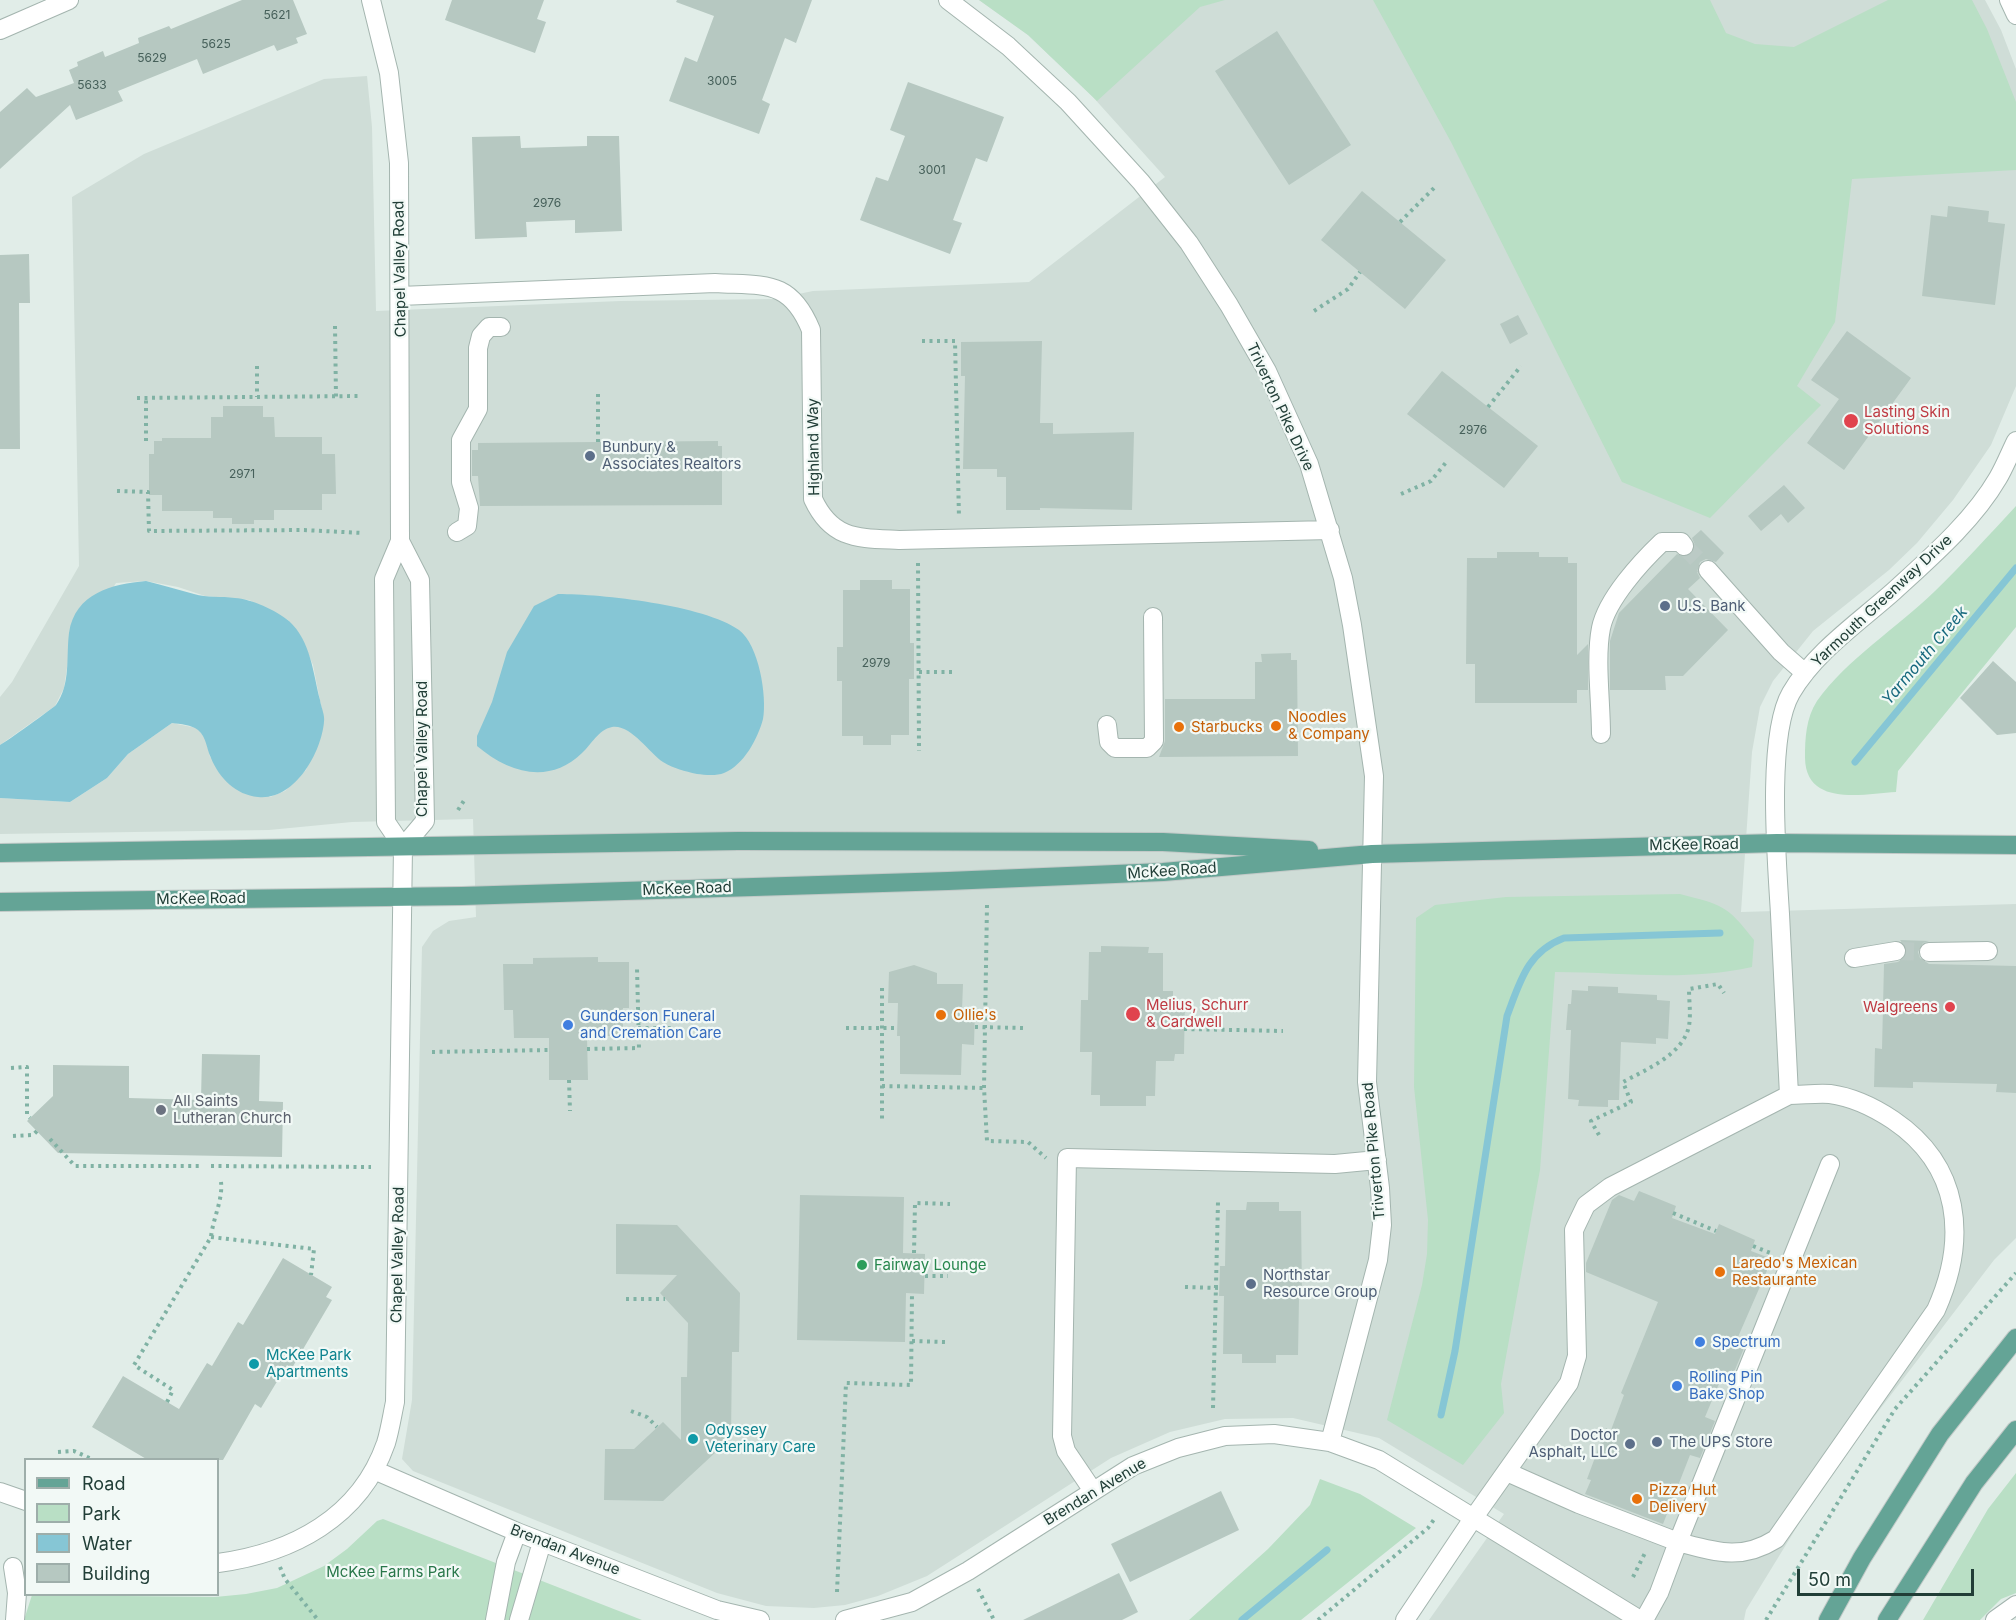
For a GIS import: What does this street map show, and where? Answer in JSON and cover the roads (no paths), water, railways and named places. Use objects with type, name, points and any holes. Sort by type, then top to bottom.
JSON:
[{"type":"main road","name":"McKee Road","points":[[0,852],[738,841],[1162,842],[1372,854]]},
{"type":"main road","name":"McKee Road","points":[[0,902],[403,897],[1162,872],[1372,854],[1776,843],[2016,845]]},
{"type":"main road","points":[[1828,1620],[1868,1549],[1940,1434],[2016,1338]]},
{"type":"main road","points":[[1887,1620],[1974,1483],[2016,1430]]},
{"type":"street","points":[[0,30],[69,0]]},
{"type":"street","name":"Chapel Valley Road","points":[[219,1563],[272,1552],[293,1544],[333,1518],[356,1496],[374,1470],[386,1443],[395,1402],[404,847],[386,822],[384,579],[400,541],[400,296],[395,125],[389,73],[371,0]]},
{"type":"street","name":"Triverton Pike Drive","points":[[948,0],[1008,45],[1068,102],[1141,182],[1188,243],[1230,305],[1267,371],[1309,464],[1330,530],[1352,625],[1372,766],[1375,804],[1372,854]]},
{"type":"street","points":[[2008,0],[2016,15]]},
{"type":"street","name":"Highland Way","points":[[400,296],[715,283],[757,286],[787,292],[802,307],[811,330],[813,499],[821,517],[830,526],[845,534],[899,540],[1330,530]]},
{"type":"street","points":[[457,532],[467,526],[469,508],[461,482],[461,440],[478,409],[478,348],[481,336],[489,327],[501,327]]},
{"type":"street","name":"Yarmouth Greenway Drive","points":[[1789,1095],[1776,843],[1776,765],[1780,725],[1790,695],[1805,673],[1832,644],[1902,584],[1961,525],[1997,479],[2016,441]]},
{"type":"street","name":"Chapel Valley Road","points":[[400,541],[420,580],[425,821],[404,847]]},
{"type":"street","points":[[1601,734],[1600,640],[1606,612],[1641,561],[1662,543],[1681,543],[1684,546]]},
{"type":"street","points":[[1708,570],[1781,652],[1805,673]]},
{"type":"street","points":[[1107,724],[1109,742],[1115,748],[1147,748],[1154,741],[1153,617]]},
{"type":"street","name":"Triverton Pike Road","points":[[1330,1442],[1378,1260],[1382,1225],[1377,1160],[1367,1082],[1372,854]]},
{"type":"street","points":[[1854,958],[1896,951]]},
{"type":"street","points":[[1929,952],[1988,951]]},
{"type":"street","points":[[1406,1620],[1472,1520],[1569,1383],[1577,1356],[1574,1230],[1586,1205],[1610,1186],[1789,1095],[1830,1094],[1875,1108],[1913,1134],[1937,1163],[1955,1218],[1955,1250],[1948,1283],[1936,1310],[1776,1539],[1758,1551],[1728,1554],[1678,1542],[1579,1504],[1507,1472]]},
{"type":"street","points":[[1093,1491],[1066,1451],[1062,1436],[1067,1158],[1335,1164],[1377,1160]]},
{"type":"street","points":[[1642,1620],[1659,1593],[1830,1164]]},
{"type":"street","name":"Brendan Avenue","points":[[845,1620],[912,1602],[968,1571],[1142,1462],[1178,1448],[1225,1436],[1275,1434],[1330,1442],[1379,1460],[1472,1520],[1642,1620]]},
{"type":"street","name":"Brendan Avenue","points":[[374,1470],[542,1542],[717,1610],[760,1620]]},
{"type":"street","points":[[0,1492],[24,1500]]},
{"type":"street","points":[[495,1620],[506,1562],[517,1532]]},
{"type":"street","points":[[519,1620],[542,1542]]},
{"type":"street","points":[[13,1567],[17,1593],[15,1620]]},
{"type":"street","points":[[1995,1620],[2016,1605]]},
{"type":"water","points":[[146,581],[199,595],[248,600],[277,613],[296,629],[307,648],[324,719],[322,735],[317,748],[303,773],[283,791],[271,796],[258,797],[242,793],[224,779],[214,765],[203,736],[198,730],[172,723],[128,754],[107,778],[70,802],[0,798],[0,745],[56,705],[61,697],[66,679],[69,633],[79,608],[97,593],[108,588]]},
{"type":"water","points":[[558,594],[600,596],[678,608],[723,621],[739,630],[752,647],[756,659],[760,672],[764,709],[761,726],[754,742],[738,764],[721,774],[692,773],[663,762],[633,734],[619,727],[603,731],[569,763],[543,772],[516,769],[502,763],[477,746],[477,736],[492,702],[507,652],[534,606]]},
{"type":"waterway","name":"Yarmouth Creek","points":[[1855,762],[2016,568]]},
{"type":"waterway","points":[[1441,1415],[1455,1351],[1507,1016],[1526,970],[1541,951],[1564,938],[1720,933]]},
{"type":"waterway","points":[[1242,1620],[1327,1550]]},
{"type":"tunnel","points":[[1684,546],[1708,570]]},
{"type":"tunnel","points":[[1896,951],[1929,952]]},
{"type":"place","name":"Lasting Skin Solutions","points":[[1851,421]]},
{"type":"place","name":"Bunbury & Associates Realtors","points":[[590,456]]},
{"type":"place","name":"U.S. Bank","points":[[1665,606]]},
{"type":"place","name":"Noodles & Company","points":[[1276,726]]},
{"type":"place","name":"Starbucks","points":[[1179,727]]},
{"type":"place","name":"Walgreens","points":[[1950,1007]]},
{"type":"place","name":"Melius, Schurr & Cardwell","points":[[1133,1014]]},
{"type":"place","name":"Ollie's","points":[[941,1015]]},
{"type":"place","name":"Gunderson Funeral and Cremation Care","points":[[568,1025]]},
{"type":"place","name":"All Saints Lutheran Church","points":[[161,1110]]},
{"type":"place","name":"Fairway Lounge","points":[[862,1265]]},
{"type":"place","name":"Laredo's Mexican Restaurante","points":[[1720,1272]]},
{"type":"place","name":"Northstar Resource Group","points":[[1251,1284]]},
{"type":"place","name":"Spectrum","points":[[1700,1342]]},
{"type":"place","name":"McKee Park Apartments","points":[[254,1364]]},
{"type":"place","name":"Rolling Pin Bake Shop","points":[[1677,1386]]},
{"type":"place","name":"Odyssey Veterinary Care","points":[[693,1439]]},
{"type":"place","name":"The UPS Store","points":[[1657,1442]]},
{"type":"place","name":"Doctor Asphalt, LLC","points":[[1630,1444]]},
{"type":"place","name":"Pizza Hut Delivery","points":[[1637,1499]]},
{"type":"park label","name":"McKee Farms Park","points":[[393,1572]]}]
